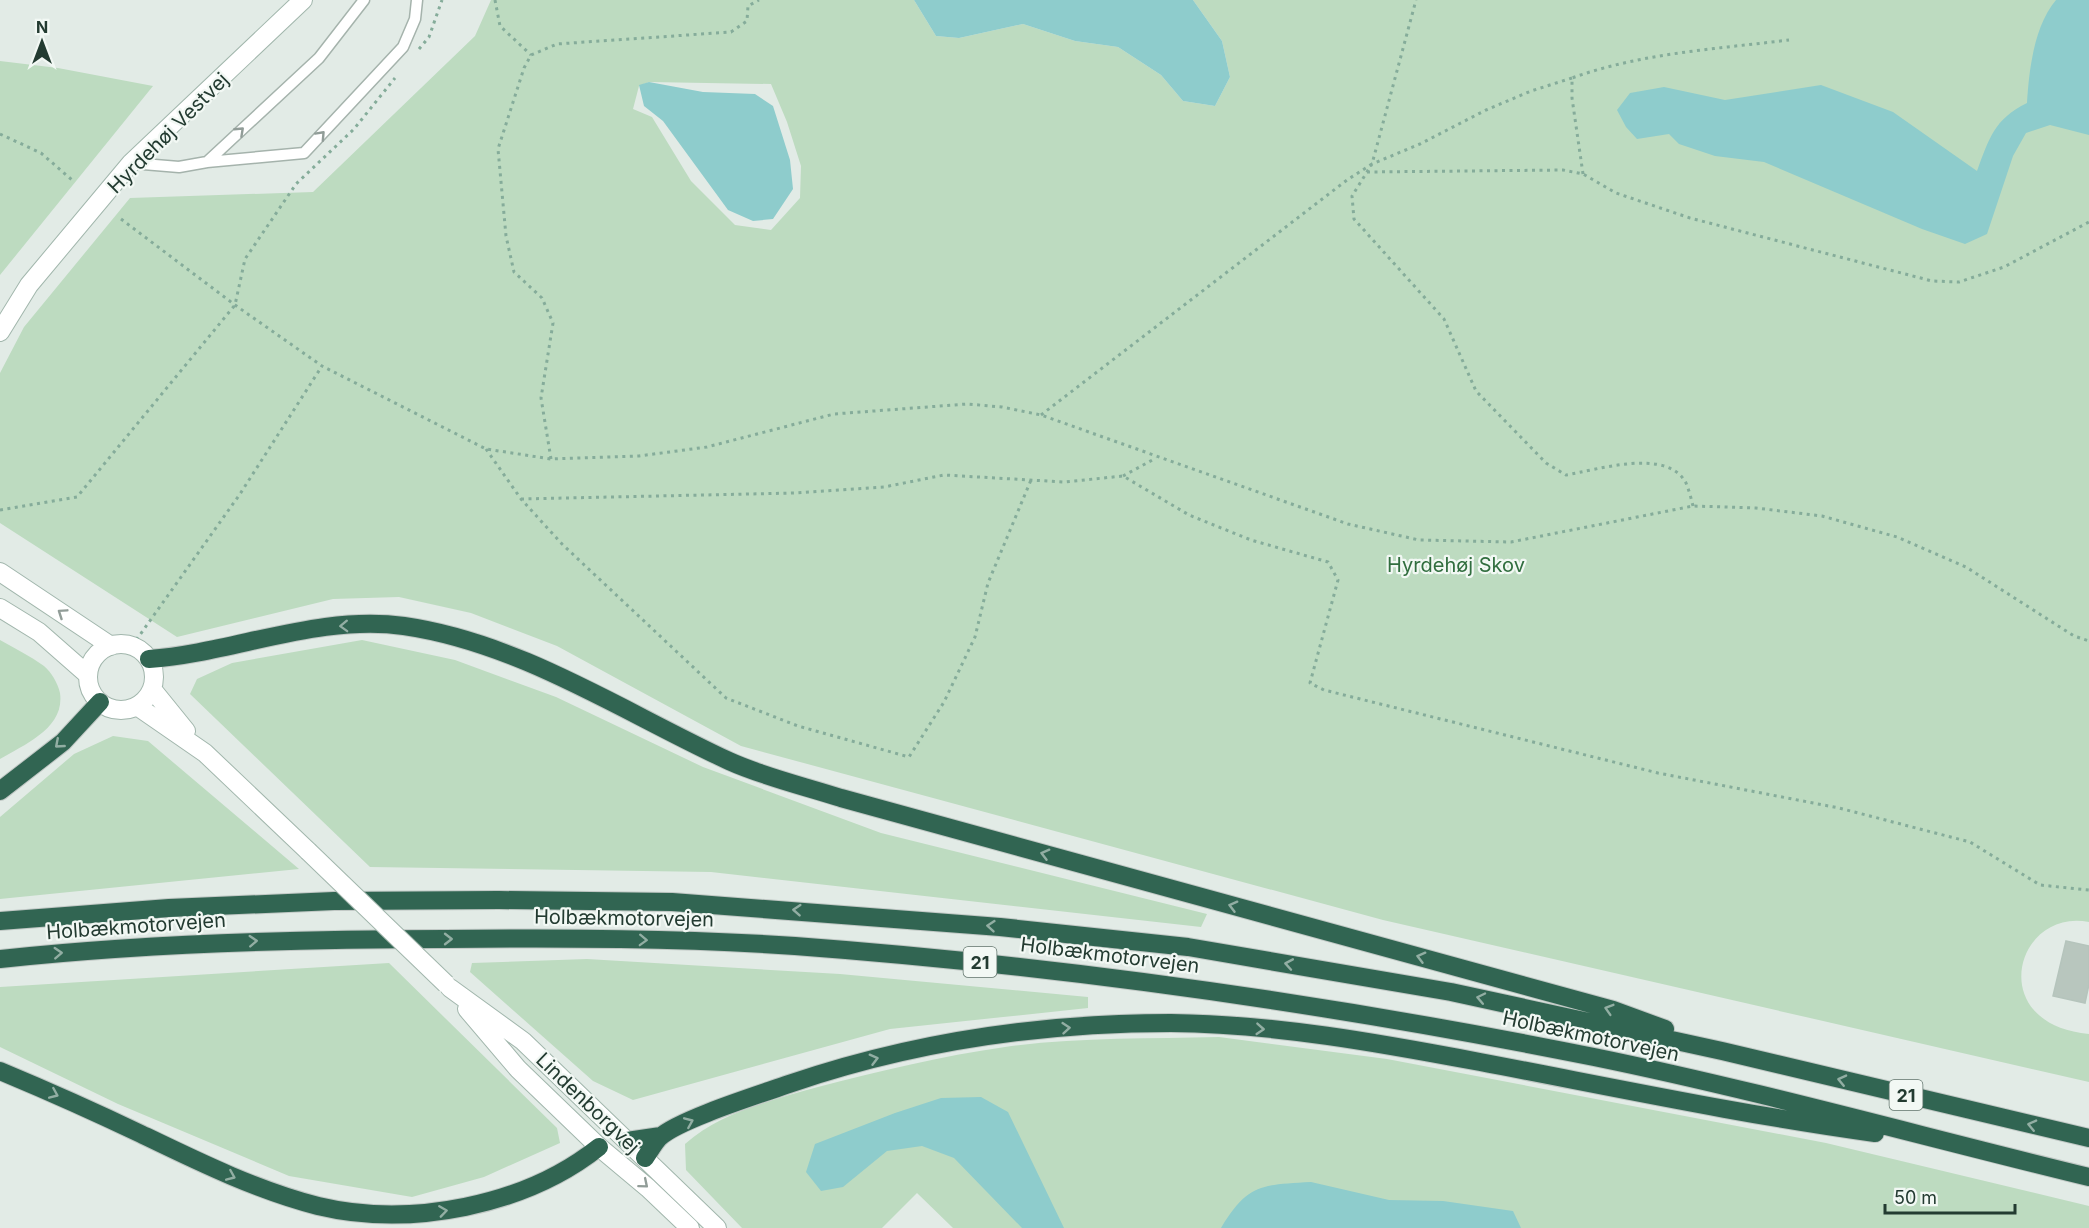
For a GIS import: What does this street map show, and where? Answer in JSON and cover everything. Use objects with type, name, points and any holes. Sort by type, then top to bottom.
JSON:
[{"type":"highway","points":[[148,659],[178,657],[339,625],[402,626],[448,636],[519,657],[731,762],[764,773],[841,798],[1613,1010],[1722,1051]]},
{"type":"highway","points":[[0,791],[63,742],[100,702]]},
{"type":"highway","name":"Holbækmotorvejen","points":[[0,921],[170,908],[334,901],[672,902],[820,912],[1188,947],[1451,992],[1722,1051],[2089,1138]]},
{"type":"highway","name":"Holbækmotorvejen","points":[[0,959],[292,939],[593,938],[791,946],[990,963],[1205,989],[1410,1023],[1663,1073],[1821,1108],[1944,1142],[2089,1177]]},
{"type":"highway","points":[[627,1141],[661,1136],[739,1101],[817,1075],[904,1051],[1006,1033],[1096,1025],[1174,1023],[1274,1030],[1378,1043],[1802,1123],[1944,1142]]},
{"type":"highway","points":[[0,1071],[69,1100],[235,1179],[320,1206],[385,1214],[428,1213],[480,1205],[525,1190],[578,1164],[603,1134]]},
{"type":"highway","points":[[645,1158],[661,1136]]},
{"type":"main road","name":"Hyrdehøj Vestvej","points":[[0,332],[29,285],[131,163],[303,0]]},
{"type":"main road","points":[[0,572],[111,646],[132,646],[148,659],[154,679],[152,689],[136,706],[117,710],[100,702],[91,690],[88,675],[95,657],[111,646]]},
{"type":"main road","points":[[0,608],[39,632],[88,675]]},
{"type":"main road","name":"Lindenborgvej","points":[[152,689],[205,753],[448,986],[518,1069],[603,1134]]},
{"type":"main road","name":"Lindenborgvej","points":[[136,706],[205,753]]},
{"type":"main road","name":"Lindenborgvej","points":[[448,986],[523,1041],[648,1188],[690,1228]]},
{"type":"main road","points":[[603,1134],[627,1141]]},
{"type":"main road","name":"Lindenborgvej","points":[[627,1141],[717,1228]]},
{"type":"lane","points":[[207,162],[319,58],[364,0]]},
{"type":"lane","points":[[131,163],[179,167],[207,162],[304,153],[403,47],[416,19],[417,0]]},
{"type":"path","points":[[414,55],[429,37],[442,0]]},
{"type":"path","points":[[495,0],[500,26],[531,55]]},
{"type":"path","points":[[551,459],[541,398],[553,323],[542,298],[514,272],[506,236],[498,149],[524,68],[531,55],[557,44],[731,32],[747,21],[748,6],[759,0]]},
{"type":"path","points":[[1416,0],[1372,164],[1352,196],[1354,219],[1444,319],[1476,391],[1546,463],[1566,475],[1648,461],[1671,469],[1685,481],[1693,506]]},
{"type":"path","points":[[1041,415],[1347,180],[1372,164],[1420,144],[1495,106],[1605,66],[1647,58],[1789,40]]},
{"type":"path","points":[[0,510],[77,497],[235,305],[245,259],[296,184],[354,129],[399,73]]},
{"type":"path","points":[[1572,78],[1572,98],[1584,174]]},
{"type":"path","points":[[0,134],[41,153],[72,180]]},
{"type":"path","points":[[1367,172],[1563,170],[1584,174],[1616,192],[1690,218],[1932,281],[1959,282],[2004,267],[2089,222]]},
{"type":"path","points":[[121,219],[235,305],[322,366],[486,448],[551,459],[639,456],[707,447],[834,414],[967,404],[1002,407],[1041,415],[1156,458],[1348,524],[1419,540],[1511,542],[1693,506],[1755,508],[1822,516],[1897,537],[1966,567],[2074,636],[2089,641]]},
{"type":"path","points":[[132,646],[240,494],[322,366]]},
{"type":"path","points":[[486,448],[521,499],[562,544],[726,698],[798,726],[909,757],[944,702],[975,637],[988,583],[1031,480]]},
{"type":"path","points":[[521,499],[794,493],[884,487],[944,475],[1064,482],[1123,476],[1156,458]]},
{"type":"path","points":[[1123,476],[1199,519],[1251,540],[1328,562],[1338,580],[1310,683],[1324,690],[1658,774],[1839,808],[1970,842],[2040,885],[2089,890]]},
{"type":"green space","name":"Hyrdehøj Skov","points":[[491,0],[914,0],[936,36],[959,38],[1023,24],[1075,41],[1118,47],[1161,75],[1183,101],[1215,106],[1230,77],[1222,41],[1193,0],[2089,0],[2089,922],[2064,922],[2043,932],[2029,948],[2022,969],[2023,990],[2034,1010],[2056,1026],[2089,1034],[2089,1082],[1383,920],[741,746],[557,646],[471,613],[399,597],[333,599],[177,637],[0,523],[0,373],[24,327],[130,198],[313,192],[475,36]],"holes":[[[649,82],[771,84],[787,122],[801,166],[800,198],[771,230],[735,225],[691,181],[652,117],[633,109],[639,86]]]},
{"type":"green space","points":[[0,61],[58,68],[153,86],[0,275]]},
{"type":"green space","points":[[0,640],[28,655],[49,671],[58,685],[60,705],[56,716],[41,734],[0,759]]},
{"type":"green space","points":[[362,640],[455,660],[556,697],[703,767],[881,833],[1207,914],[1201,927],[711,872],[370,867],[190,694],[197,679],[232,663]]},
{"type":"green space","points":[[113,736],[148,741],[299,869],[0,899],[0,817],[74,754]]},
{"type":"green space","points":[[587,959],[840,974],[1088,997],[1088,1008],[890,1029],[633,1100],[593,1081],[470,972],[472,963]]},
{"type":"green space","points":[[389,963],[557,1128],[560,1143],[484,1177],[412,1197],[289,1176],[118,1104],[0,1047],[0,987]]},
{"type":"green space","points":[[1219,1037],[1387,1059],[1826,1143],[2089,1206],[2089,1228],[953,1228],[917,1193],[882,1228],[742,1228],[686,1170],[685,1144],[714,1123],[765,1102],[864,1075],[957,1055],[1031,1044],[1085,1040]]},
{"type":"water","points":[[914,0],[1193,0],[1222,41],[1230,77],[1215,106],[1183,101],[1161,75],[1118,47],[1075,41],[1023,24],[959,38],[936,36]]},
{"type":"water","points":[[2056,0],[2089,0],[2089,135],[2050,125],[2026,133],[2013,156],[1987,234],[1965,244],[1922,229],[1764,162],[1715,156],[1679,144],[1669,134],[1637,139],[1626,127],[1617,110],[1630,93],[1664,87],[1725,100],[1821,85],[1893,112],[1977,171],[1994,131],[2007,116],[2027,103],[2034,49],[2042,22]]},
{"type":"water","points":[[649,82],[703,92],[755,94],[773,106],[790,160],[793,189],[773,219],[753,221],[728,210],[663,121],[644,106],[639,85]]},
{"type":"water","points":[[981,1097],[1008,1112],[1064,1228],[1022,1228],[954,1158],[922,1146],[887,1151],[843,1187],[821,1191],[806,1172],[815,1144],[941,1098]]},
{"type":"water","points":[[1311,1182],[1389,1200],[1443,1201],[1513,1211],[1521,1228],[1221,1228],[1248,1194],[1268,1186]]},
{"type":"building","points":[[2066,941],[2089,946],[2089,984],[2085,1003],[2053,996]]}]
